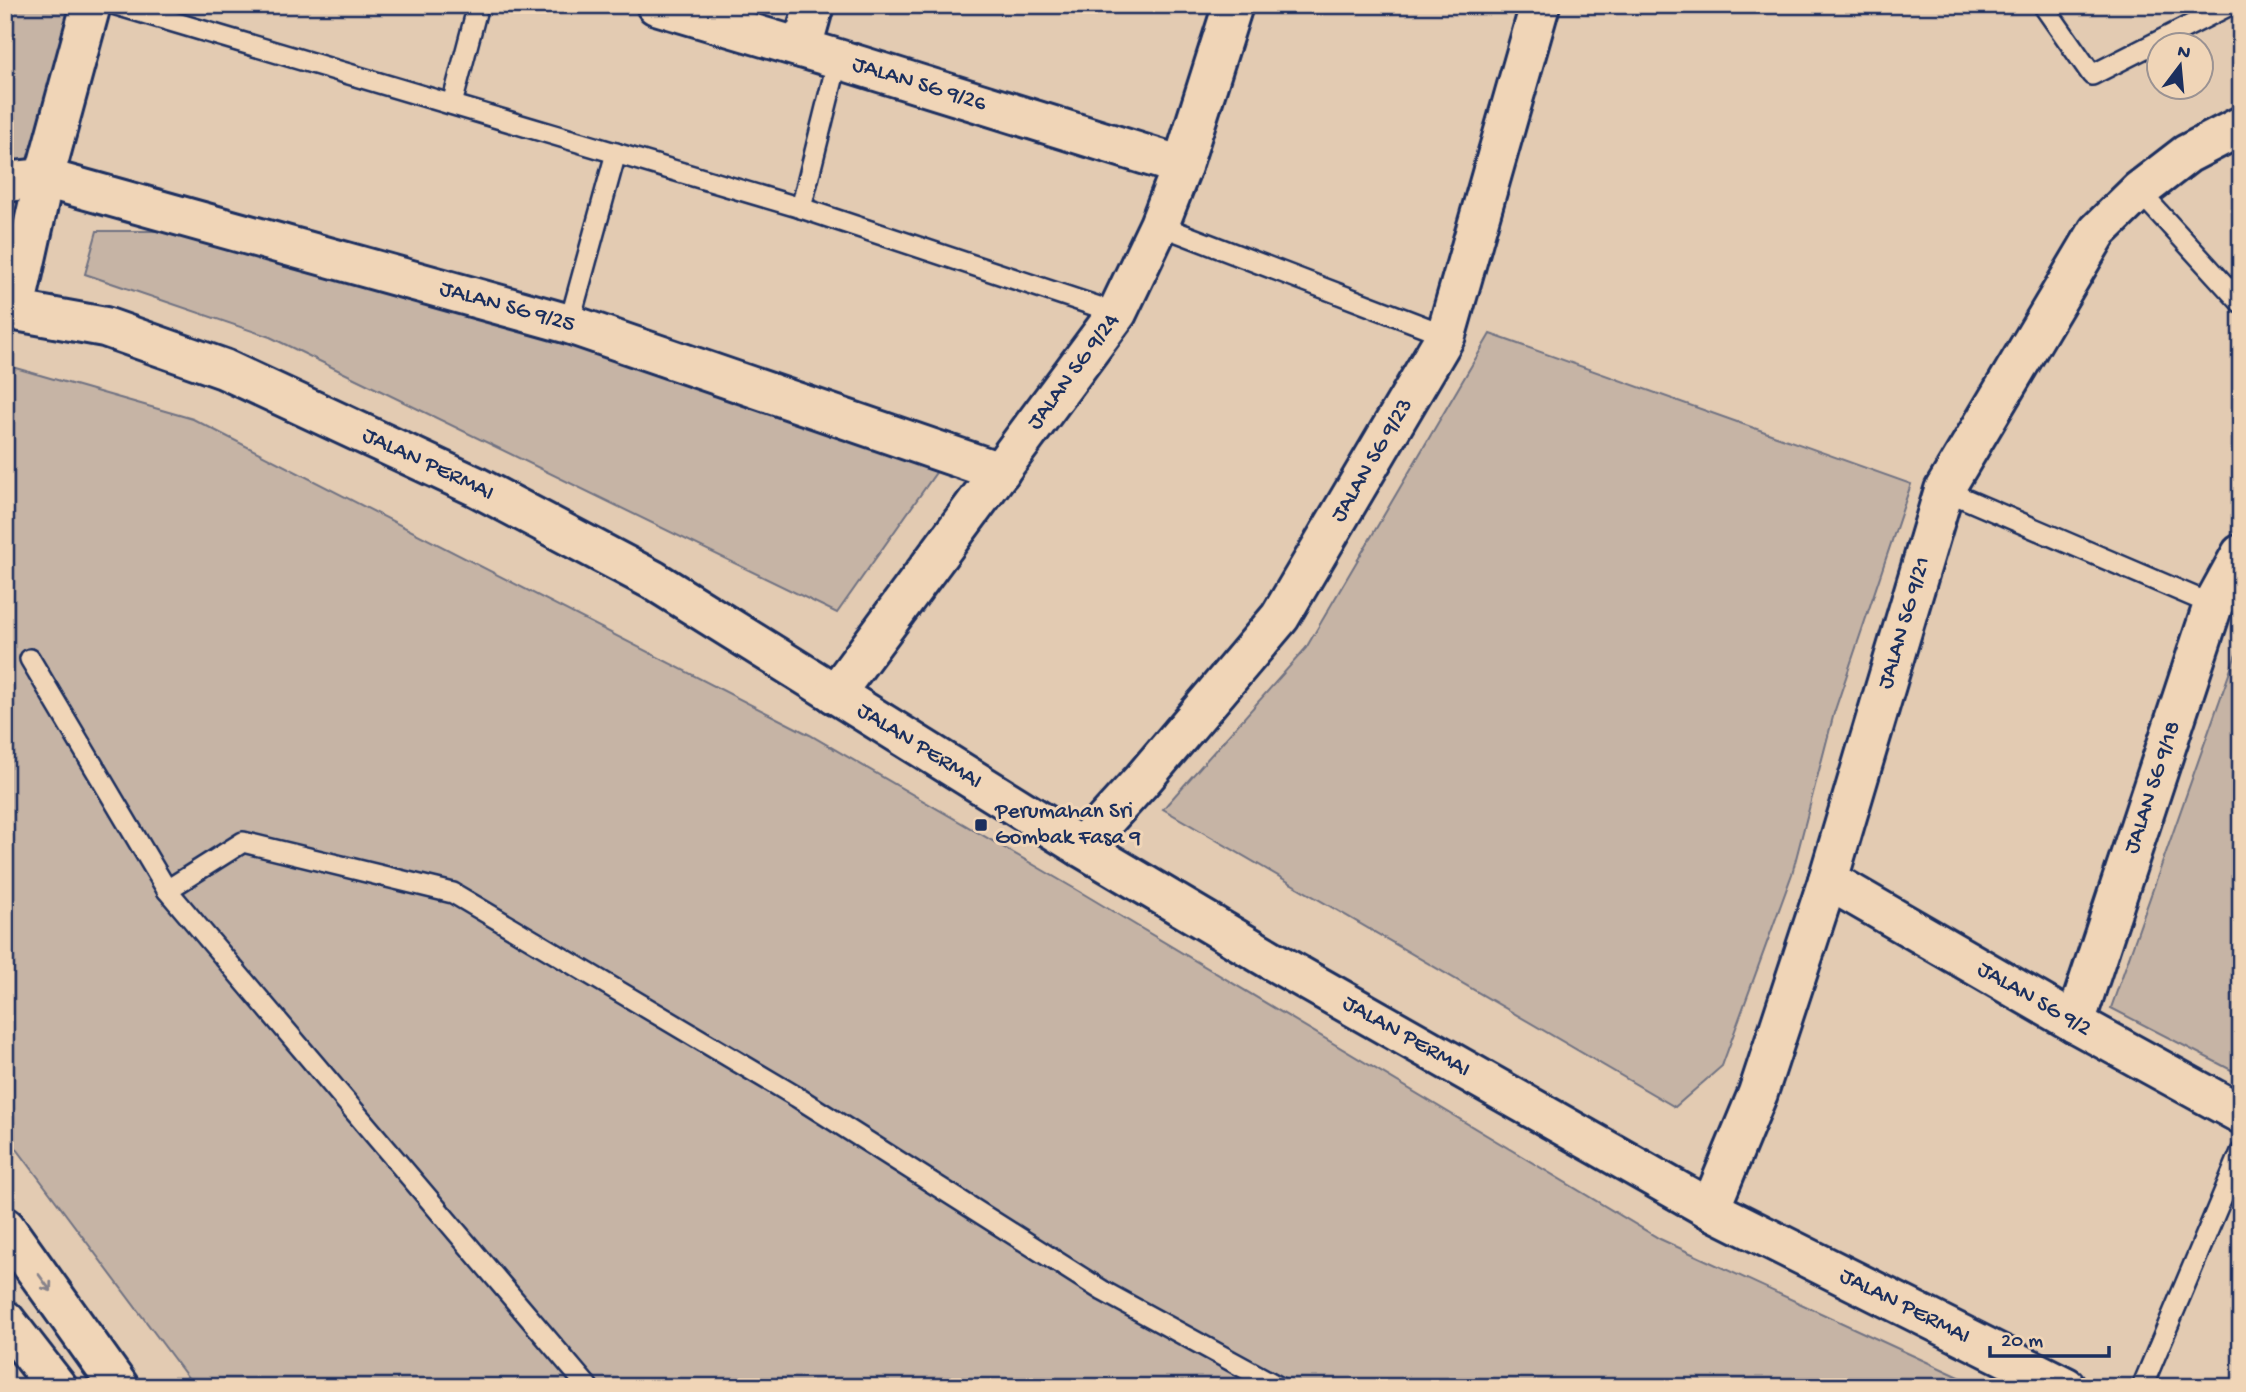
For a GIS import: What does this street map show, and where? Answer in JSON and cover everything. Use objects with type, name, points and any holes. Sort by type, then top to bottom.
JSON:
[{"type":"street","points":[[10,309],[91,5]]},
{"type":"street","name":"JALAN SG 9/26","points":[[656,5],[1182,166]]},
{"type":"street","points":[[802,48],[814,5]]},
{"type":"street","name":"JALAN SG 9/24","points":[[835,694],[1117,313],[1159,225],[1182,166],[1233,5]]},
{"type":"street","name":"JALAN SG 9/23","points":[[1082,847],[1280,617],[1446,335],[1540,5]]},
{"type":"street","name":"JALAN SG 9/21","points":[[1710,1209],[1758,1093],[1828,880],[1944,490],[2098,231],[2139,191],[2187,153],[2241,126]]},
{"type":"street","name":"JALAN SG 9/25","points":[[5,183],[44,178],[569,324],[1000,472]]},
{"type":"street","name":"JALAN PERMAI","points":[[10,309],[105,327],[224,369],[475,486],[653,580],[1082,847],[1273,961],[1710,1209],[2066,1387]]},
{"type":"street","name":"JALAN SG 9/18","points":[[2075,1023],[2213,604],[2241,554]]},
{"type":"street","name":"JALAN SG 9/2","points":[[1828,880],[2075,1023],[2241,1114]]},
{"type":"street","points":[[5,1227],[119,1387]]},
{"type":"street","points":[[5,1320],[57,1387]]},
{"type":"lane","points":[[116,5],[801,208],[1117,313]]},
{"type":"lane","points":[[452,104],[478,5]]},
{"type":"lane","points":[[2043,5],[2092,75],[2230,5]]},
{"type":"lane","points":[[801,208],[838,59]]},
{"type":"lane","points":[[569,324],[616,153]]},
{"type":"lane","points":[[2139,191],[2241,303]]},
{"type":"lane","points":[[1159,225],[1446,335]]},
{"type":"lane","points":[[1944,490],[2213,604]]},
{"type":"lane","points":[[30,659],[167,890],[588,1387]]},
{"type":"lane","points":[[167,890],[243,842],[453,894],[797,1097],[1104,1291],[1279,1387]]},
{"type":"lane","points":[[2142,1387],[2241,1152]]},
{"type":"shaded area","points":[[5,5],[74,5],[31,168],[5,170]]},
{"type":"shaded area","points":[[97,231],[189,231],[688,374],[942,464],[837,613],[270,337],[85,274]]},
{"type":"shaded area","points":[[1490,334],[1911,484],[1834,713],[1792,874],[1722,1066],[1675,1107],[1163,809],[1306,648]]},
{"type":"shaded area","points":[[5,365],[193,419],[810,735],[1077,890],[1660,1239],[1981,1387],[195,1387],[5,1133]]},
{"type":"shaded area","points":[[2241,640],[2241,1075],[2111,1008]]},
{"type":"place","name":"Perumahan Sri Gombak Fasa 9","points":[[981,825]]}]
